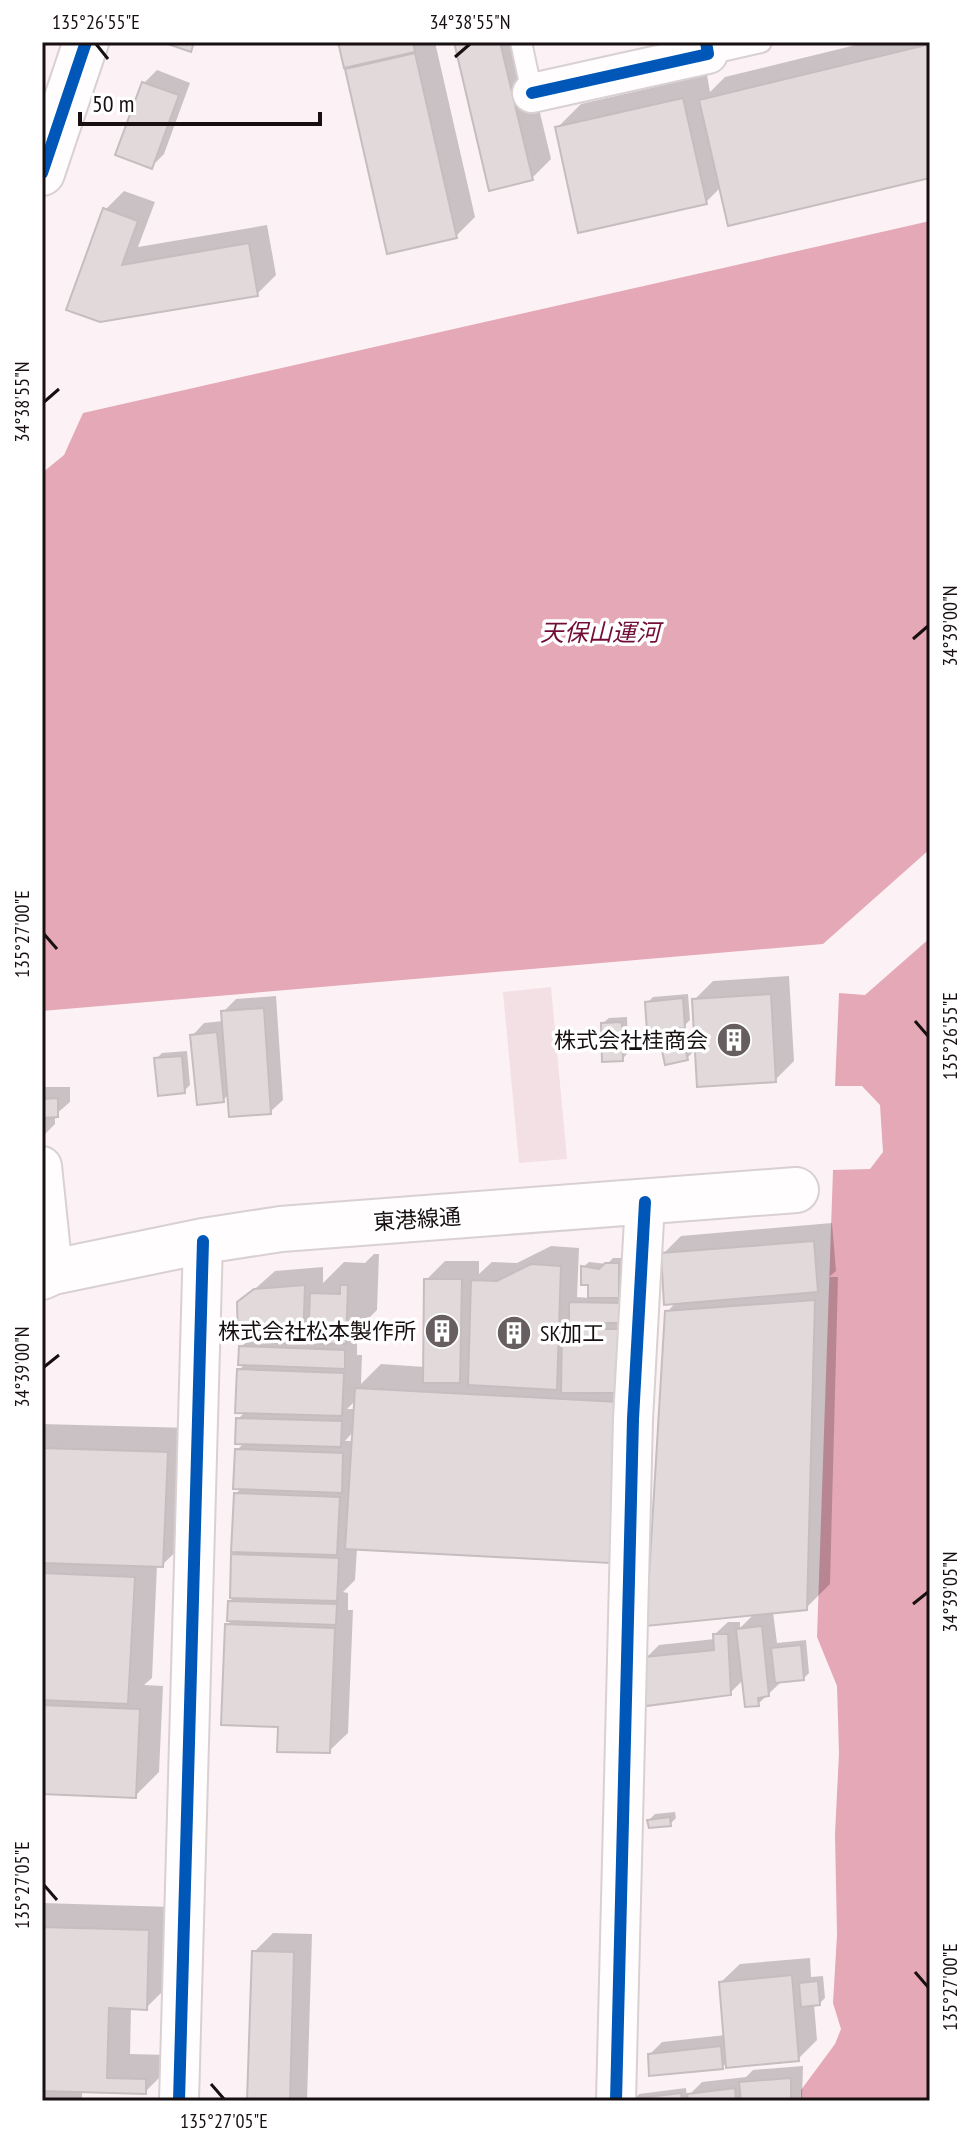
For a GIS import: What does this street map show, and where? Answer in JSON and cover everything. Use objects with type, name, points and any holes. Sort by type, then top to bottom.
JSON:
[{"type":"street","points":[[42,173],[86,42]]},
{"type":"street","points":[[532,93],[707,48]]},
{"type":"street","points":[[42,1166],[48,1274]]},
{"type":"street","name":"東港線通","points":[[48,1274],[203,1241],[281,1229],[796,1190]]},
{"type":"street","points":[[616,2101],[633,1419],[645,1202]]},
{"type":"street","points":[[179,2101],[203,1241]]},
{"type":"lane","points":[[521,42],[532,93]]},
{"type":"lane","points":[[707,48],[761,42]]},
{"type":"shaded area","points":[[551,987],[567,1159],[519,1163],[503,992]]},
{"type":"water","name":"天保山運河","points":[[930,221],[930,849],[823,944],[42,1011],[42,473],[64,455],[83,413]]},
{"type":"water","points":[[930,938],[930,2101],[801,2101],[801,2090],[835,2044],[841,2029],[833,2003],[837,1935],[837,1686],[817,1637],[833,1170],[870,1169],[883,1152],[880,1105],[862,1086],[835,1086],[839,993],[865,995]]},
{"type":"building","points":[[162,42],[194,42],[191,52]]},
{"type":"building","points":[[338,42],[413,42],[415,52],[344,68]]},
{"type":"building","points":[[454,42],[500,42],[533,180],[489,191]]},
{"type":"building","points":[[930,44],[930,178],[728,226],[699,100]]},
{"type":"building","points":[[415,53],[457,238],[387,254],[345,69]]},
{"type":"building","points":[[142,82],[179,95],[152,169],[115,155]]},
{"type":"building","points":[[683,98],[707,204],[578,233],[555,127]]},
{"type":"building","points":[[103,208],[138,221],[122,265],[249,243],[258,296],[100,322],[66,310]]},
{"type":"building","name":"株式会社桂商会","points":[[771,994],[776,1082],[697,1087],[692,999]]},
{"type":"building","points":[[683,998],[685,1028],[647,1032],[645,1002]]},
{"type":"building","points":[[264,1008],[271,1114],[229,1117],[221,1011]]},
{"type":"building","points":[[622,1022],[623,1061],[602,1062],[601,1023]]},
{"type":"building","points":[[217,1032],[224,1102],[197,1105],[190,1035]]},
{"type":"building","points":[[683,1037],[688,1060],[665,1065],[660,1041]]},
{"type":"building","points":[[182,1056],[185,1093],[158,1096],[154,1058]]},
{"type":"building","points":[[58,1098],[58,1117],[43,1118],[42,1139],[42,1099]]},
{"type":"building","points":[[814,1241],[818,1292],[664,1305],[661,1253]]},
{"type":"building","points":[[605,1263],[619,1263],[619,1298],[588,1298],[588,1285],[581,1285],[581,1266],[599,1269]]},
{"type":"building","name":"SK加工","points":[[531,1264],[561,1266],[557,1390],[468,1385],[471,1280],[497,1281]]},
{"type":"building","name":"株式会社松本製作所","points":[[424,1279],[462,1279],[460,1383],[423,1383]]},
{"type":"building","points":[[305,1285],[303,1344],[238,1341],[237,1302],[254,1289]]},
{"type":"building","points":[[340,1285],[348,1285],[346,1344],[308,1343],[310,1293],[340,1294]]},
{"type":"building","points":[[815,1300],[807,1610],[646,1626],[665,1311]]},
{"type":"building","points":[[569,1302],[621,1303],[621,1323],[569,1323]]},
{"type":"building","points":[[562,1329],[620,1329],[619,1393],[561,1393]]},
{"type":"building","points":[[239,1346],[345,1350],[345,1369],[238,1365]]},
{"type":"building","points":[[237,1369],[344,1373],[342,1416],[235,1413]]},
{"type":"building","points":[[355,1388],[619,1402],[610,1563],[345,1549]]},
{"type":"building","points":[[236,1418],[342,1421],[341,1447],[235,1444]]},
{"type":"building","points":[[42,1448],[168,1452],[163,1567],[42,1563]]},
{"type":"building","points":[[235,1449],[343,1453],[342,1493],[233,1489]]},
{"type":"building","points":[[234,1493],[340,1497],[337,1555],[231,1552]]},
{"type":"building","points":[[231,1554],[339,1558],[337,1601],[230,1598]]},
{"type":"building","points":[[42,1573],[135,1577],[128,1704],[42,1700]]},
{"type":"building","points":[[228,1601],[337,1604],[336,1625],[227,1621]]},
{"type":"building","points":[[225,1624],[335,1628],[330,1753],[277,1752],[278,1727],[221,1725]]},
{"type":"building","points":[[762,1626],[769,1696],[758,1698],[759,1706],[745,1707],[736,1629]]},
{"type":"building","points":[[713,1634],[728,1634],[731,1695],[646,1706],[644,1657],[714,1650]]},
{"type":"building","points":[[801,1645],[804,1680],[775,1683],[771,1648]]},
{"type":"building","points":[[42,1705],[140,1709],[136,1798],[42,1794]]},
{"type":"building","points":[[670,1817],[671,1826],[649,1828],[647,1820]]},
{"type":"building","points":[[42,1927],[149,1930],[147,2010],[109,2008],[107,2078],[146,2079],[146,2094],[42,2091]]},
{"type":"building","points":[[252,1951],[294,1952],[290,2101],[247,2101]]},
{"type":"building","points":[[792,1975],[799,2061],[726,2068],[719,1982]]},
{"type":"building","points":[[818,1981],[820,2005],[801,2007],[799,1983]]},
{"type":"building","points":[[721,2046],[723,2069],[649,2076],[648,2054]]},
{"type":"building","points":[[791,2078],[791,2101],[741,2101],[739,2082]]},
{"type":"building","points":[[735,2088],[736,2101],[688,2101],[687,2094]]},
{"type":"building","points":[[681,2093],[682,2101],[631,2101],[631,2099]]},
{"type":"cycle path","points":[[42,173],[86,42]]},
{"type":"cycle path","points":[[532,93],[708,54],[706,42]]},
{"type":"cycle path","points":[[616,2101],[633,1419],[645,1202]]},
{"type":"cycle path","points":[[179,2101],[203,1241]]},
{"type":"place","name":"株式会社桂商会","points":[[734,1040]]},
{"type":"place","name":"株式会社松本製作所","points":[[442,1331]]},
{"type":"place","name":"SK加工","points":[[514,1333]]}]
